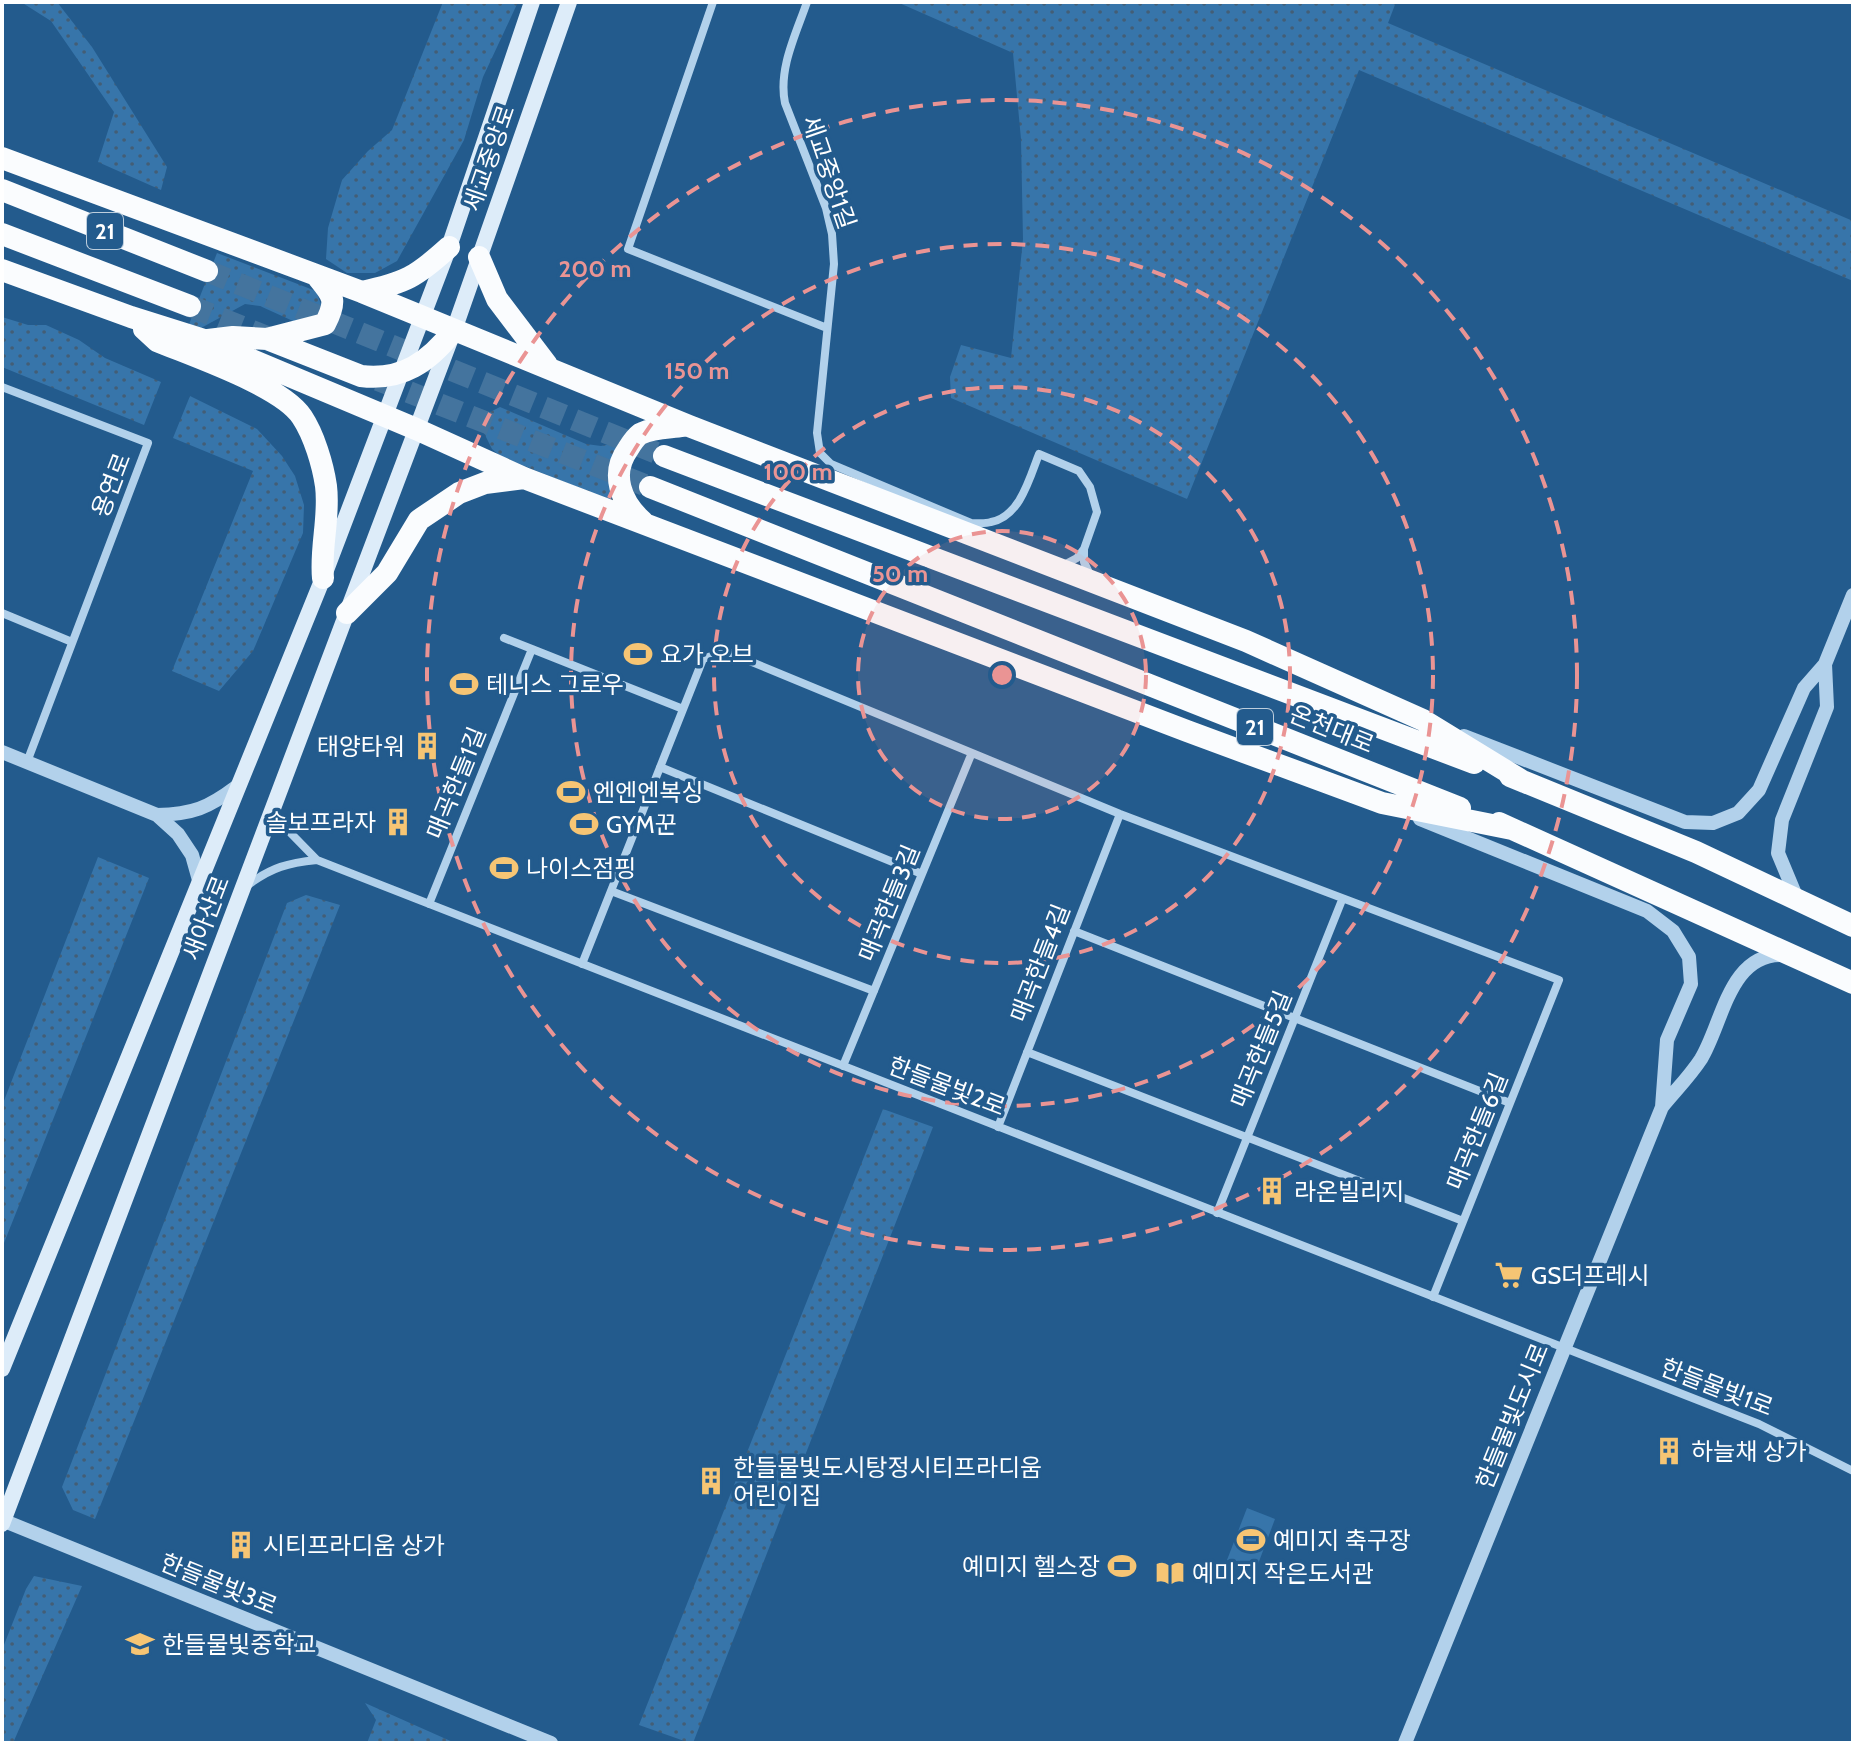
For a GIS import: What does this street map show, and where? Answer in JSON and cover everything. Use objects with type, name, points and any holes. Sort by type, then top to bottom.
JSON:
[{"type":"highway","points":[[2,158],[362,292],[689,426],[1246,641],[1423,720],[1524,782]]},
{"type":"highway","name":"21","points":[[2,190],[207,271]]},
{"type":"highway","name":"21","points":[[2,234],[190,306]]},
{"type":"highway","points":[[362,292],[397,285],[421,273],[449,247]]},
{"type":"highway","points":[[479,257],[497,299],[550,369]]},
{"type":"highway","points":[[2,270],[204,340],[384,415],[524,478],[1382,803],[1512,829]]},
{"type":"highway","points":[[204,340],[233,337],[267,339],[325,324],[334,308],[333,296],[316,275]]},
{"type":"highway","points":[[131,317],[157,341],[271,390],[302,416],[326,485],[327,513],[321,560],[323,578]]},
{"type":"highway","points":[[267,339],[361,376],[376,378],[400,374],[439,349],[454,330]]},
{"type":"highway","points":[[647,525],[633,513],[619,488],[618,473],[625,453],[639,435],[655,429],[689,426]]},
{"type":"highway","name":"온천대로","points":[[664,456],[1524,782],[1696,852],[1853,926]]},
{"type":"highway","points":[[347,613],[387,573],[419,520],[459,493],[485,483],[524,478]]},
{"type":"highway","name":"온천대로","points":[[650,487],[1512,829],[1853,983]]},
{"type":"main road","name":"세교중앙로","points":[[421,316],[449,247],[532,2]]},
{"type":"main road","name":"세교중앙로","points":[[454,330],[569,2]]},
{"type":"main road","name":"새아산로","points":[[2,1369],[323,578],[421,316]]},
{"type":"main road","name":"새아산로","points":[[2,1522],[454,330]]},
{"type":"street","points":[[713,2],[628,249],[827,328]]},
{"type":"street","name":"세교중앙1길","points":[[807,2],[783,75],[782,87],[785,103],[826,208],[832,234],[834,264],[817,433],[820,453],[831,464],[971,523],[994,522],[1012,510],[1023,493],[1039,454],[1079,471],[1090,487],[1097,512],[1084,549]]},
{"type":"street","name":"용연로","points":[[2,387],[148,443],[27,762]]},
{"type":"street","points":[[1055,568],[1077,558],[1084,549]]},
{"type":"street","points":[[1084,549],[1088,574],[1097,584]]},
{"type":"street","points":[[1423,720],[1685,822],[1713,823],[1738,813],[1759,790],[1804,688],[1825,664],[1853,595]]},
{"type":"street","points":[[2,613],[72,642]]},
{"type":"street","points":[[504,638],[683,709]]},
{"type":"street","name":"매곡한들1길","points":[[429,904],[532,649]]},
{"type":"street","points":[[582,964],[703,659],[717,654],[730,653],[971,755],[1342,900]]},
{"type":"street","points":[[1798,901],[1778,853],[1782,820],[1827,707],[1825,664]]},
{"type":"street","name":"새아산로","points":[[2,752],[157,815],[185,844],[192,855],[199,880]]},
{"type":"street","name":"매곡한들3길","points":[[843,1066],[971,755]]},
{"type":"street","points":[[660,767],[922,874]]},
{"type":"street","name":"새아산로","points":[[157,815],[187,814],[213,804],[236,787]]},
{"type":"street","points":[[1382,803],[1647,911],[1673,931],[1689,957],[1691,984],[1667,1040],[1662,1107]]},
{"type":"street","points":[[271,813],[317,860]]},
{"type":"street","name":"매곡한들4길","points":[[998,1127],[1120,814]]},
{"type":"street","points":[[243,889],[263,873],[289,863],[317,860]]},
{"type":"street","name":"한들물빛2로","points":[[317,860],[1563,1348]]},
{"type":"street","points":[[611,891],[874,991]]},
{"type":"street","name":"매곡한들6길","points":[[1342,900],[1559,980],[1433,1297]]},
{"type":"street","name":"매곡한들5길","points":[[1217,1213],[1342,900]]},
{"type":"street","points":[[1074,931],[1510,1103]]},
{"type":"street","points":[[1662,1107],[1701,1058],[1738,977],[1752,963],[1772,955],[1792,956]]},
{"type":"street","points":[[1027,1052],[1463,1221]]},
{"type":"street","name":"한들물빛도시로","points":[[1405,1743],[1662,1107]]},
{"type":"street","name":"한들물빛1로","points":[[1563,1348],[1759,1424],[1853,1471]]},
{"type":"street","name":"한들물빛3로","points":[[2,1522],[551,1743]]},
{"type":"shaded area","points":[[21,2],[57,2],[92,47],[167,167],[161,190],[98,162],[114,112],[51,21]]},
{"type":"shaded area","points":[[443,2],[518,2],[483,77],[464,140],[397,261],[375,273],[347,273],[326,259],[328,228],[342,180],[392,130]]},
{"type":"shaded area","points":[[897,2],[1396,2],[1388,23],[1853,221],[1853,281],[1359,70],[1187,499],[951,398],[950,377],[961,345],[1011,358],[1023,239],[1021,139],[1013,53]]},
{"type":"shaded area","points":[[217,253],[316,291],[322,307],[319,316],[293,321],[260,306],[245,304],[201,328],[188,327]]},
{"type":"shaded area","points":[[2,317],[28,325],[46,325],[79,340],[105,358],[161,382],[144,425],[2,367]]},
{"type":"shaded area","points":[[190,396],[257,429],[282,456],[295,476],[304,505],[303,533],[253,651],[219,691],[172,671],[253,471],[173,438]]},
{"type":"shaded area","points":[[500,407],[586,444],[601,446],[619,442],[615,499],[612,501],[500,456],[492,449],[484,433],[490,412]]},
{"type":"shaded area","points":[[98,857],[149,878],[2,1248],[2,1106]]},
{"type":"shaded area","points":[[306,895],[340,905],[95,1519],[73,1510],[62,1487],[287,903]]},
{"type":"shaded area","points":[[883,1109],[933,1127],[693,1743],[690,1743],[639,1725]]},
{"type":"shaded area","name":"예미지 축구장","points":[[1247,1508],[1275,1519],[1255,1572],[1227,1560]]},
{"type":"shaded area","points":[[34,1576],[82,1586],[13,1743],[2,1743],[2,1650]]},
{"type":"shaded area","points":[[365,1703],[455,1743],[367,1743],[376,1720]]},
{"type":"tunnel","points":[[207,271],[664,456]]},
{"type":"tunnel","points":[[190,306],[267,337]]},
{"type":"tunnel","points":[[378,380],[650,487]]},
{"type":"place","name":"요가 오브","points":[[638,654]]},
{"type":"place","name":"테니스 그로우","points":[[464,684]]},
{"type":"place","name":"태양타워","points":[[427,746]]},
{"type":"place","name":"엔엔엔복싱","points":[[571,792]]},
{"type":"place","name":"솔보프라자","points":[[398,822]]},
{"type":"place","name":"GYM꾼","points":[[584,824]]},
{"type":"place","name":"나이스점핑","points":[[504,868]]},
{"type":"place","name":"라온빌리지","points":[[1272,1191]]},
{"type":"place","name":"GS더프레시","points":[[1509,1275]]},
{"type":"place","name":"하늘채 상가","points":[[1669,1451]]},
{"type":"place","name":"한들물빛도시탕정시티프라디움 어린이집","points":[[711,1481]]},
{"type":"place","name":"예미지 축구장","points":[[1251,1540]]},
{"type":"place","name":"시티프라디움 상가","points":[[241,1545]]},
{"type":"place","name":"예미지 헬스장","points":[[1122,1566]]},
{"type":"place","name":"예미지 작은도서관","points":[[1170,1573]]},
{"type":"place","name":"한들물빛중학교","points":[[140,1644]]}]
